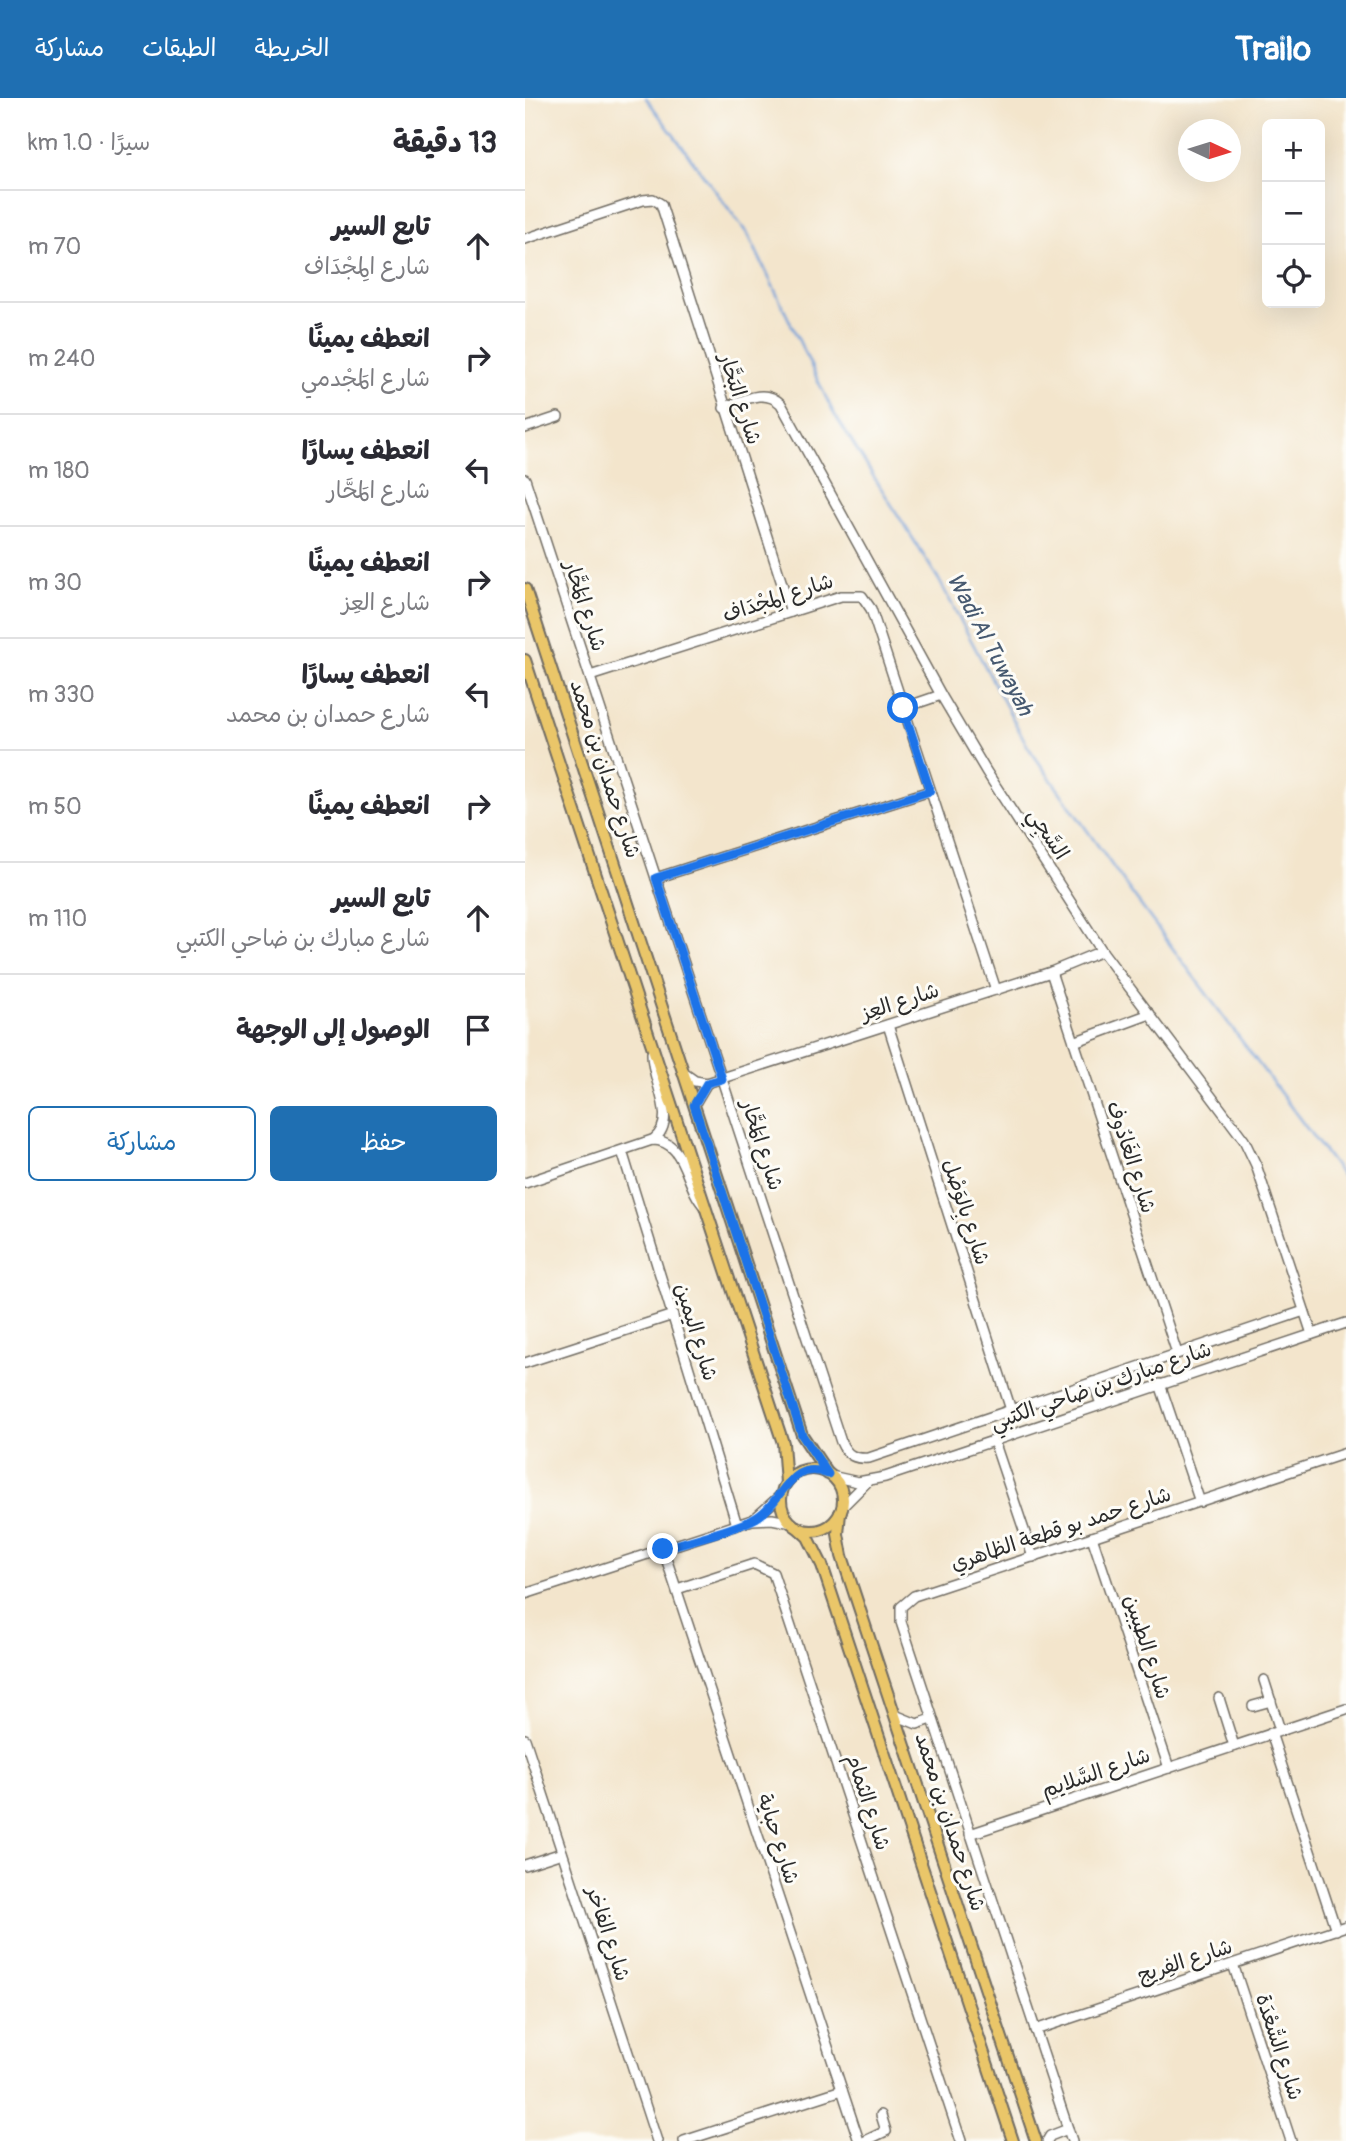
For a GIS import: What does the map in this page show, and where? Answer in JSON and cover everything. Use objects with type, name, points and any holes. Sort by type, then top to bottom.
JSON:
[{"type":"main road","name":"شارع حمدان بن محمد","points":[[525,589],[802,1435],[829,1475]]},
{"type":"main road","name":"شارع حمدان بن محمد","points":[[525,660],[653,1040],[783,1443],[784,1489]]},
{"type":"main road","points":[[810,1469],[829,1475],[841,1490],[841,1510],[826,1528],[806,1531],[794,1525],[783,1510],[784,1489],[792,1476],[810,1469]]},
{"type":"main road","name":"شارع حمدان بن محمد","points":[[841,1510],[838,1534],[842,1556],[1035,2141]]},
{"type":"main road","name":"شارع حمدان بن محمد","points":[[794,1525],[813,1546],[822,1565],[1013,2141]]},
{"type":"street","name":"شارع البَحَّار","points":[[525,239],[653,199],[663,208],[724,408],[791,612]]},
{"type":"street","name":"السَّجِي","points":[[724,408],[762,394],[770,395],[781,404],[941,695],[1102,951],[1251,1152],[1312,1334]]},
{"type":"street","points":[[525,428],[558,417]]},
{"type":"street","name":"شارع المَحَّار","points":[[525,479],[841,1443],[848,1454],[854,1458],[869,1458],[1304,1311]]},
{"type":"street","name":"شارع المِجْدَاف","points":[[590,677],[847,594],[857,594],[866,600],[996,990]]},
{"type":"street","points":[[903,708],[941,695]]},
{"type":"street","points":[[656,878],[930,791]]},
{"type":"street","name":"شارع العِز","points":[[707,1083],[1051,972],[1102,951]]},
{"type":"street","name":"شارع الغَادُوف","points":[[1051,972],[1177,1353]]},
{"type":"street","points":[[1074,1042],[1150,1014]]},
{"type":"street","name":"شارع بِالوَصْل","points":[[887,1025],[1011,1410]]},
{"type":"street","points":[[525,1183],[652,1140],[663,1130],[666,1118],[654,1075],[653,1040]]},
{"type":"street","points":[[685,1074],[695,1081],[707,1083],[694,1105]]},
{"type":"street","points":[[652,1140],[668,1142],[677,1150],[692,1191],[706,1208]]},
{"type":"street","name":"شارع اليمين","points":[[622,1150],[737,1525]]},
{"type":"street","points":[[525,1363],[673,1315]]},
{"type":"street","name":"شارع مبارك بن ضاحي الكتبي","points":[[829,1475],[849,1482],[867,1482],[1346,1323]]},
{"type":"street","points":[[1093,1382],[1101,1404]]},
{"type":"street","points":[[1160,1384],[1200,1502]]},
{"type":"street","points":[[994,1441],[1033,1557]]},
{"type":"street","name":"شارع حمد بو قطعة الظاهري","points":[[1072,2141],[900,1619],[904,1603],[914,1596],[1346,1453]]},
{"type":"street","name":"شارع مبارك بن ضاحي الكتبي","points":[[841,1510],[867,1482]]},
{"type":"street","points":[[752,1520],[784,1489]]},
{"type":"street","points":[[525,1594],[752,1520],[772,1519],[794,1525]]},
{"type":"street","name":"شارع الطيبين","points":[[1092,1538],[1169,1768]]},
{"type":"street","name":"شارع حباية","points":[[663,1549],[859,2141]]},
{"type":"street","name":"شارع الثمام","points":[[677,1589],[754,1564],[773,1573],[961,2141]]},
{"type":"street","points":[[1264,1680],[1276,1732],[1336,1930]]},
{"type":"street","points":[[1219,1698],[1234,1746]]},
{"type":"street","points":[[1253,1706],[1271,1701]]},
{"type":"street","name":"شارع السَّلايم","points":[[970,1834],[1346,1709]]},
{"type":"street","points":[[895,1716],[917,1724]]},
{"type":"street","points":[[904,1743],[917,1724],[932,1719]]},
{"type":"street","name":"شارع الفاخر","points":[[526,1745],[657,2141]]},
{"type":"street","points":[[525,1865],[562,1853]]},
{"type":"street","name":"شارع الفِريج","points":[[1035,2029],[1346,1926]]},
{"type":"street","name":"شارع السُّعْدَة","points":[[1233,1964],[1291,2141]]},
{"type":"street","points":[[684,2141],[842,2090]]},
{"type":"street","points":[[865,2141],[885,2131],[881,2115]]},
{"type":"street","points":[[1031,2125],[1049,2138],[1068,2129]]},
{"type":"waterway","name":"Wadi Al Tuwayah","points":[[646,98],[749,236],[833,412],[939,580],[1028,747],[1133,895],[1346,1181]]},
{"type":"route","points":[[663,1549],[752,1520],[768,1509],[782,1494],[792,1476],[810,1469],[828,1474],[802,1435],[694,1105],[707,1083],[722,1079],[656,878],[930,791],[903,708]]}]
